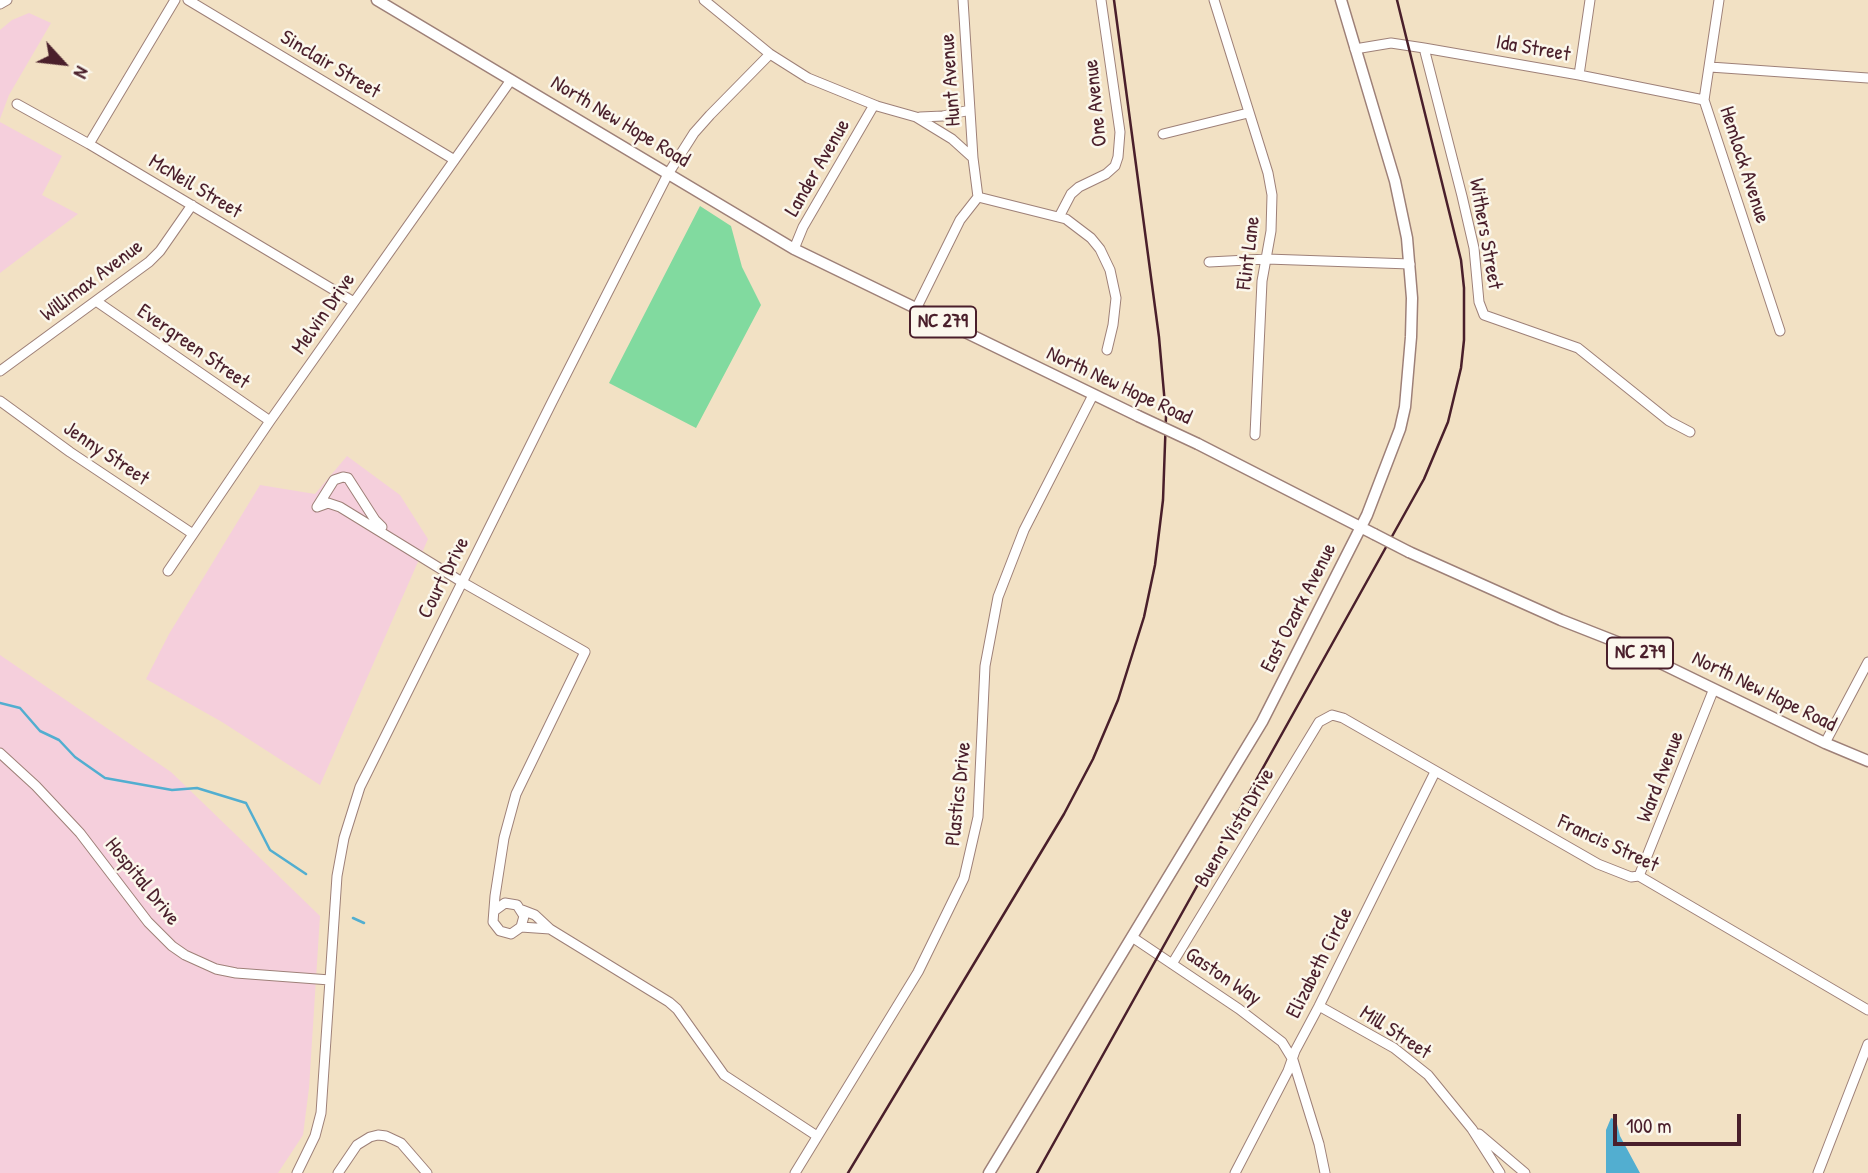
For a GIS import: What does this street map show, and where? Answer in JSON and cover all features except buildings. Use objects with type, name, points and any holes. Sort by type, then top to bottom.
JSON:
[{"type":"main road","name":"North New Hope Road","points":[[377,0],[794,249],[1198,444],[1409,552],[1617,642],[1713,691],[1868,761]]},
{"type":"main road","name":"East Ozark Avenue","points":[[989,1173],[1262,722],[1360,528],[1384,474],[1405,407],[1411,337],[1410,264],[1395,181],[1340,0]]},
{"type":"street","points":[[0,4],[7,0]]},
{"type":"street","points":[[89,144],[175,0]]},
{"type":"street","name":"Sinclair Street","points":[[188,0],[453,159]]},
{"type":"street","points":[[704,0],[770,54],[808,78],[874,105],[916,117],[952,139],[973,158]]},
{"type":"street","name":"Hunt Avenue","points":[[963,0],[978,197]]},
{"type":"street","name":"One Avenue","points":[[1059,217],[1071,194],[1105,174],[1115,166],[1118,157],[1120,132],[1101,0]]},
{"type":"street","name":"Flint Lane","points":[[1214,0],[1268,173],[1272,195],[1273,211],[1262,281],[1255,435]]},
{"type":"street","points":[[1579,75],[1590,0]]},
{"type":"street","name":"Hemlock Avenue","points":[[1720,0],[1704,100],[1780,331]]},
{"type":"street","name":"Ida Street","points":[[1355,49],[1391,43],[1579,75],[1704,100]]},
{"type":"street","name":"Withers Street","points":[[1424,48],[1474,248],[1479,302],[1484,315],[1578,348],[1670,421],[1690,432]]},
{"type":"street","name":"Court Drive","points":[[297,1173],[315,1136],[321,1112],[337,876],[352,811],[381,743],[668,174],[694,133],[770,54]]},
{"type":"street","points":[[1710,67],[1868,78]]},
{"type":"street","name":"Melvin Drive","points":[[168,571],[453,159],[511,80]]},
{"type":"street","name":"McNeil Street","points":[[17,104],[354,302]]},
{"type":"street","name":"Lander Avenue","points":[[794,249],[803,228],[874,105]]},
{"type":"street","points":[[916,117],[943,116],[970,110]]},
{"type":"street","points":[[1163,134],[1248,113]]},
{"type":"street","points":[[916,309],[960,220],[978,197],[1059,217],[1074,224],[1100,249],[1110,270],[1116,298],[1116,312],[1107,350]]},
{"type":"street","name":"Willimax Avenue","points":[[0,371],[96,302],[160,251],[192,205]]},
{"type":"street","points":[[1209,262],[1267,259],[1410,264]]},
{"type":"street","name":"Evergreen Street","points":[[96,302],[270,421]]},
{"type":"street","name":"Plastics Drive","points":[[795,1173],[918,972],[964,878],[978,817],[985,666],[998,597],[1024,530],[1093,395]]},
{"type":"street","name":"Jenny Street","points":[[0,401],[70,452],[194,534]]},
{"type":"street","points":[[393,538],[374,520],[348,478],[334,480],[317,507],[328,503],[340,507],[462,582],[585,652],[516,794],[504,838],[493,922],[500,931],[511,934],[524,922],[522,910]]},
{"type":"street","points":[[1825,743],[1868,662]]},
{"type":"street","name":"Ward Avenue","points":[[1639,876],[1713,691]]},
{"type":"street","name":"Francis Street","points":[[1332,715],[1343,718],[1598,864],[1631,877],[1639,876],[1868,1010]]},
{"type":"street","name":"Buena Vista Drive","points":[[1172,964],[1319,722],[1332,715]]},
{"type":"street","name":"Hospital Drive","points":[[0,753],[36,786],[80,833],[148,922],[185,955],[216,969],[236,973],[330,980]]},
{"type":"street","name":"Elizabeth Circle","points":[[1235,1171],[1293,1060],[1294,1051],[1435,772]]},
{"type":"street","points":[[498,883],[511,902],[522,910],[535,915],[550,929],[669,1002],[677,1009],[724,1075],[817,1136]]},
{"type":"street","points":[[494,911],[511,902]]},
{"type":"street","points":[[521,927],[550,929]]},
{"type":"street","name":"Gaston Way","points":[[1132,937],[1282,1042],[1293,1060],[1320,1144],[1325,1173]]},
{"type":"street","name":"Mill Street","points":[[1319,1006],[1411,1060],[1442,1091],[1472,1129],[1500,1173]]},
{"type":"street","points":[[1818,1173],[1868,1044]]},
{"type":"street","name":"Mill Street","points":[[1472,1129],[1525,1173]]},
{"type":"street","points":[[338,1173],[357,1145],[378,1135],[401,1143],[427,1173]]},
{"type":"shaded area","points":[[29,13],[51,23],[9,95],[0,119],[0,30],[12,20]]},
{"type":"shaded area","points":[[0,122],[62,156],[42,195],[78,214],[0,273]]},
{"type":"shaded area","points":[[347,456],[400,495],[428,539],[320,785],[222,722],[146,679],[169,634],[260,485],[315,494]]},
{"type":"shaded area","points":[[0,655],[171,772],[320,916],[309,1088],[303,1135],[278,1173],[0,1173]]},
{"type":"green space","points":[[700,206],[731,226],[742,267],[761,305],[696,428],[609,383]]},
{"type":"water","points":[[1611,1118],[1616,1120],[1620,1136],[1640,1173],[1606,1173],[1606,1130]]},
{"type":"waterway","points":[[0,703],[20,708],[40,731],[59,740],[75,757],[105,778],[172,790],[197,788],[246,803],[270,850],[306,874]]},
{"type":"waterway","points":[[353,918],[364,923]]},
{"type":"railway","points":[[848,1173],[1064,814],[1093,759],[1118,700],[1144,617],[1155,565],[1163,500],[1166,416],[1159,337],[1114,0]]},
{"type":"railway","points":[[1037,1173],[1424,479],[1448,422],[1461,368],[1464,340],[1461,260],[1397,0]]}]
